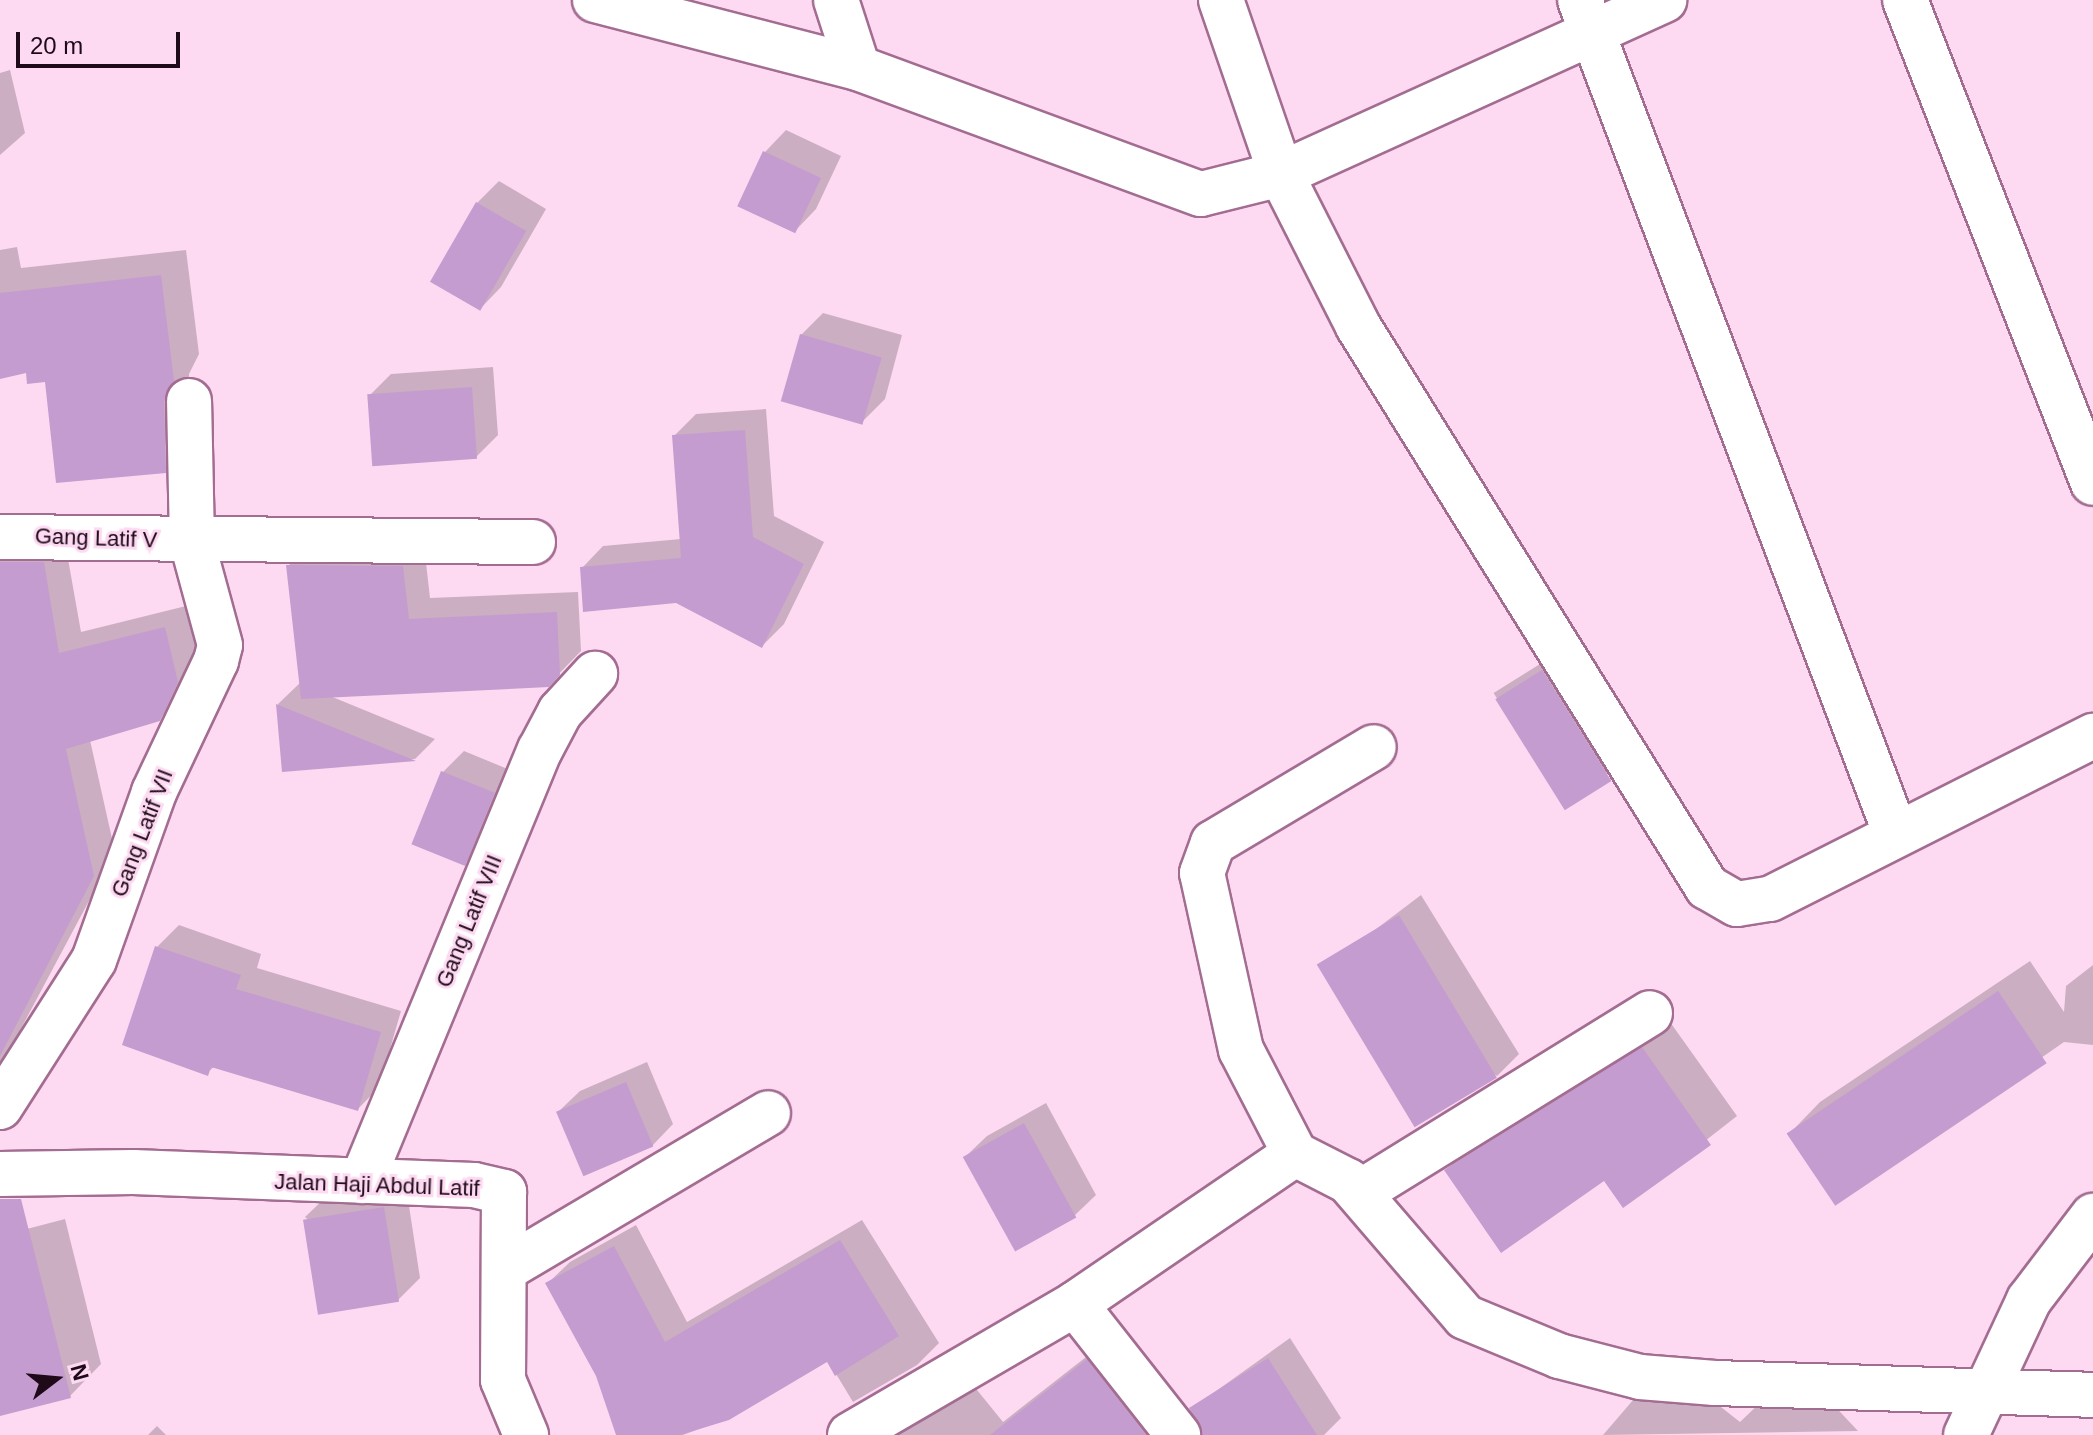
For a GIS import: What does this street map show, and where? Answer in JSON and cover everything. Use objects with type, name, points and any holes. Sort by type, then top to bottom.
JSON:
[{"type":"street","points":[[595,0],[858,68],[1201,194],[1281,174],[1585,14],[1664,0]]},
{"type":"street","points":[[836,0],[858,68]]},
{"type":"street","points":[[1221,0],[1281,174],[1358,326],[1707,887],[1737,904],[1770,899],[1895,832],[2093,736]]},
{"type":"street","points":[[1905,0],[2093,483]]},
{"type":"street","points":[[1585,14],[1895,832]]},
{"type":"street","name":"Gang Latif VII","points":[[0,1107],[94,960],[154,792],[216,661],[220,645],[192,542],[189,401]]},
{"type":"street","name":"Gang Latif V","points":[[0,537],[192,542],[533,542]]},
{"type":"street","name":"Gang Latif VIII","points":[[362,1181],[540,750],[560,712],[595,674]]},
{"type":"street","points":[[1374,747],[1213,843],[1202,873],[1241,1050],[1295,1154],[1359,1193],[1465,1317],[1559,1356],[1640,1377],[1715,1383],[1993,1389],[2093,1395]]},
{"type":"street","points":[[1359,1193],[1650,1013]]},
{"type":"street","points":[[508,1267],[768,1113]]},
{"type":"street","points":[[850,1435],[1075,1304],[1295,1154]]},
{"type":"street","name":"Jalan Haji Abdul Latif","points":[[0,1174],[362,1181],[504,1192],[508,1267],[503,1380],[526,1435]]},
{"type":"street","points":[[1966,1435],[1993,1389],[2029,1300],[2093,1216]]},
{"type":"street","points":[[1075,1304],[1178,1435]]},
{"type":"building","points":[[763,151],[821,178],[795,233],[737,206]]},
{"type":"building","points":[[476,202],[526,231],[480,311],[430,282]]},
{"type":"building","points":[[161,275],[174,381],[164,402],[166,473],[56,483],[45,382],[27,384],[26,373],[0,379],[0,293]]},
{"type":"building","points":[[800,334],[882,357],[862,425],[781,401]]},
{"type":"building","points":[[472,387],[477,459],[372,466],[367,394]]},
{"type":"building","points":[[745,430],[753,537],[804,564],[762,648],[676,603],[583,612],[580,567],[681,558],[672,435]]},
{"type":"building","points":[[0,562],[44,562],[59,653],[165,627],[178,682],[160,721],[66,749],[94,876],[0,1056]]},
{"type":"building","points":[[286,565],[403,566],[409,619],[557,612],[560,675],[549,687],[301,699]]},
{"type":"building","points":[[1542,670],[1611,781],[1565,810],[1495,699]]},
{"type":"building","points":[[276,704],[416,761],[282,772]]},
{"type":"building","points":[[441,771],[495,793],[465,866],[411,844]]},
{"type":"building","points":[[1399,915],[1497,1078],[1415,1127],[1317,964]]},
{"type":"building","points":[[155,946],[241,975],[236,989],[381,1032],[358,1111],[211,1067],[208,1076],[122,1045]]},
{"type":"building","points":[[1998,991],[2047,1063],[1835,1206],[1787,1134]]},
{"type":"building","points":[[1642,1047],[1711,1145],[1623,1208],[1604,1181],[1501,1253],[1444,1170]]},
{"type":"building","points":[[626,1082],[653,1146],[583,1176],[556,1112]]},
{"type":"building","points":[[1024,1123],[1076,1217],[1015,1251],[963,1157]]},
{"type":"building","points":[[0,1199],[21,1199],[71,1398],[0,1416]]},
{"type":"building","points":[[384,1207],[399,1302],[318,1315],[303,1220]]},
{"type":"building","points":[[840,1240],[899,1336],[835,1376],[827,1362],[729,1420],[680,1435],[616,1435],[596,1376],[545,1283],[614,1246],[665,1342]]},
{"type":"building","points":[[1268,1358],[1317,1435],[1202,1435],[1189,1408]]},
{"type":"building","points":[[1087,1359],[1146,1435],[990,1435]]}]
